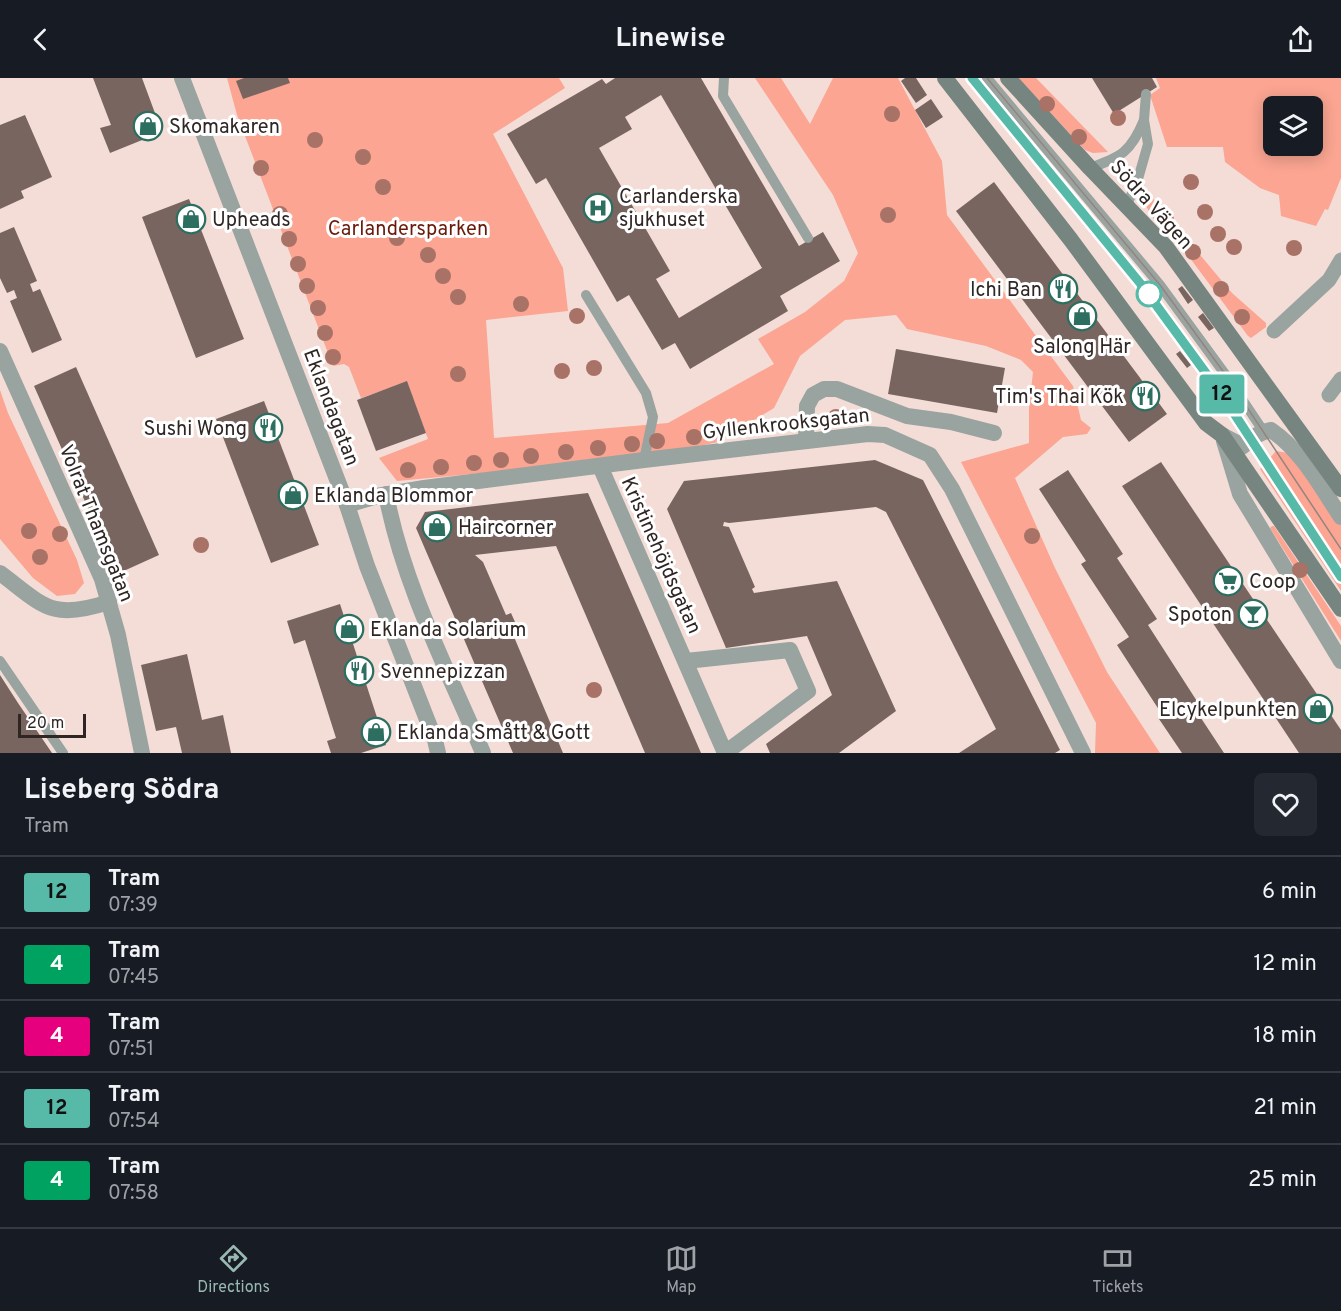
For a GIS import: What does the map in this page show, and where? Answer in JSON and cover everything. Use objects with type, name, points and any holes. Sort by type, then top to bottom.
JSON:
[{"type":"main road","points":[[945,78],[1071,240],[1206,423],[1222,435],[1341,609]]},
{"type":"main road","name":"Södra Vägen","points":[[1008,78],[1126,207],[1166,247],[1341,489]]},
{"type":"street","name":"Eklandagatan","points":[[182,78],[347,505],[367,566],[438,753]]},
{"type":"street","points":[[1274,331],[1329,280],[1341,260]]},
{"type":"street","name":"Volrat Thamsgatan","points":[[0,351],[102,579],[118,635],[142,753]]},
{"type":"street","points":[[1329,395],[1341,379]]},
{"type":"street","points":[[806,441],[807,406],[813,394],[824,389],[837,389],[907,416],[951,422],[994,433]]},
{"type":"street","points":[[1222,435],[1243,446],[1258,435],[1271,430],[1296,451],[1341,517]]},
{"type":"street","name":"Gyllenkrooksgatan","points":[[347,505],[386,494],[644,460],[868,434],[885,435],[930,455],[952,489],[1083,753]]},
{"type":"street","points":[[1222,435],[1240,494],[1341,661]]},
{"type":"street","name":"Kristinehöjdsgatan","points":[[600,466],[725,753],[808,691],[790,650],[686,661]]},
{"type":"street","points":[[386,494],[392,527],[414,590],[483,753]]},
{"type":"street","points":[[0,573],[48,608],[67,611],[86,609],[109,602]]},
{"type":"lane","points":[[724,78],[723,96],[808,238]]},
{"type":"lane","points":[[972,78],[1140,283],[1222,395],[1258,435]]},
{"type":"lane","points":[[987,78],[1160,285],[1225,374],[1258,435]]},
{"type":"lane","points":[[1126,207],[1138,179],[1148,144],[1144,120],[1146,94]]},
{"type":"lane","points":[[1090,168],[1118,157],[1136,140],[1144,120]]},
{"type":"lane","points":[[586,295],[646,393],[653,417],[644,460]]},
{"type":"lane","points":[[0,661],[63,753]]},
{"type":"green space","name":"Carlandersparken","points":[[227,78],[559,78],[565,88],[493,134],[563,268],[568,311],[486,320],[494,438],[668,423],[774,364],[758,339],[805,312],[844,281],[858,253],[833,195],[755,78],[781,78],[810,124],[833,78],[898,78],[942,161],[947,215],[1073,386],[1081,420],[1091,428],[1087,434],[1063,437],[1015,478],[1055,568],[1107,672],[1160,753],[1095,753],[1096,723],[961,462],[1029,443],[1029,408],[1033,372],[1021,360],[986,346],[907,329],[896,315],[845,320],[800,356],[774,408],[718,442],[642,458],[397,481],[379,458],[428,439],[407,382],[361,398],[349,367],[344,364],[333,366],[237,115]]},
{"type":"green space","points":[[1018,78],[1036,78],[1108,152],[1093,153],[1085,150]]},
{"type":"green space","points":[[1156,78],[1341,78],[1341,178],[1328,210],[1325,209],[1316,226],[1281,216],[1279,195],[1260,188],[1225,162],[1223,147],[1167,147],[1150,95],[1160,88]]},
{"type":"green space","points":[[1144,188],[1232,293],[1266,323],[1266,327],[1251,338],[1248,336],[1181,246],[1152,217],[1144,202]]},
{"type":"green space","points":[[0,390],[8,413],[77,560],[84,583],[75,594],[57,596],[33,578],[0,539]]},
{"type":"green space","points":[[1276,451],[1288,453],[1341,524],[1341,591],[1260,469]]},
{"type":"green space","points":[[1272,526],[1341,626],[1341,641],[1270,528]]},
{"type":"building","points":[[93,78],[142,78],[162,132],[110,153],[100,128],[111,125]]},
{"type":"building","points":[[244,78],[288,78],[290,83],[243,99],[236,81]]},
{"type":"building","name":"Carlanderska sjukhuset","points":[[615,78],[701,78],[799,246],[823,232],[840,261],[780,296],[788,311],[690,369],[675,343],[662,350],[629,295],[617,302],[546,178],[536,184],[507,134],[602,79],[606,84]],"holes":[[[661,95],[762,268],[679,318],[656,279],[670,271],[599,148],[632,129],[625,117]]]},
{"type":"building","points":[[905,78],[916,78],[927,95],[916,103],[901,81]]},
{"type":"building","points":[[1092,78],[1152,78],[1157,87],[1114,114]]},
{"type":"building","points":[[931,99],[943,117],[926,128],[915,110]]},
{"type":"building","points":[[25,115],[52,177],[21,191],[24,198],[0,209],[0,125]]},
{"type":"building","points":[[994,182],[1167,414],[1129,442],[956,211]]},
{"type":"building","points":[[189,199],[244,339],[196,358],[142,217]]},
{"type":"building","points":[[14,227],[37,281],[30,284],[33,292],[40,289],[62,340],[32,353],[10,301],[17,298],[14,290],[7,293],[0,278],[0,233]]},
{"type":"building","points":[[1182,286],[1193,300],[1188,304],[1178,289]]},
{"type":"building","points":[[1203,313],[1214,328],[1209,331],[1198,317]]},
{"type":"building","points":[[896,349],[1005,368],[997,413],[888,394]]},
{"type":"building","points":[[1180,351],[1191,365],[1187,368],[1176,354]]},
{"type":"building","points":[[76,367],[159,555],[117,574],[34,386]]},
{"type":"building","points":[[407,381],[426,433],[376,451],[357,400]]},
{"type":"building","points":[[264,401],[319,545],[271,563],[216,419]]},
{"type":"building","points":[[875,460],[923,480],[1060,750],[1055,753],[959,753],[996,729],[886,512],[876,507],[724,522],[723,526],[729,527],[755,587],[752,589],[754,593],[837,581],[896,711],[839,753],[770,753],[766,744],[832,695],[807,636],[726,648],[667,509],[684,481]]},
{"type":"building","points":[[1161,462],[1341,730],[1341,753],[1299,753],[1122,486]]},
{"type":"building","points":[[1068,470],[1123,554],[1117,558],[1157,619],[1148,625],[1202,709],[1197,712],[1224,753],[1182,753],[1159,719],[1163,716],[1117,645],[1129,637],[1081,564],[1086,561],[1039,489]]},
{"type":"building","points":[[588,493],[701,753],[645,753],[556,546],[475,555],[483,562],[506,615],[511,613],[515,622],[509,625],[563,753],[513,753],[416,528],[425,512]]},
{"type":"building","points":[[340,604],[386,745],[361,753],[331,753],[327,741],[336,738],[305,640],[294,644],[287,621]]},
{"type":"building","points":[[187,654],[202,720],[223,715],[231,753],[182,753],[176,727],[156,731],[141,665]]},
{"type":"building","points":[[0,675],[18,703],[52,753],[0,753]]},
{"type":"tram line","points":[[972,78],[1140,283],[1222,395],[1341,577]]},
{"type":"tram line","name":"12","points":[[972,78],[1140,283],[1222,395],[1341,577]]},
{"type":"tram line","points":[[987,78],[1160,285],[1225,374],[1341,549]]},
{"type":"place","name":"Skomakaren","points":[[148,126]]},
{"type":"place","name":"Carlanderska sjukhuset","points":[[598,208]]},
{"type":"place","name":"Upheads","points":[[191,219]]},
{"type":"place","name":"Ichi Ban","points":[[1063,289]]},
{"type":"place","name":"Salong Här","points":[[1082,316]]},
{"type":"place","name":"Tim's Thai Kök","points":[[1145,396]]},
{"type":"place","name":"Sushi Wong","points":[[268,428]]},
{"type":"place","name":"Eklanda Blommor","points":[[293,495]]},
{"type":"place","name":"Haircorner","points":[[437,527]]},
{"type":"place","name":"Coop","points":[[1228,581]]},
{"type":"place","name":"Spoton","points":[[1253,614]]},
{"type":"place","name":"Eklanda Solarium","points":[[349,629]]},
{"type":"place","name":"Svennepizzan","points":[[359,671]]},
{"type":"place","name":"Elcykelpunkten","points":[[1318,709]]},
{"type":"place","name":"Eklanda Smått & Gott","points":[[376,732]]}]
